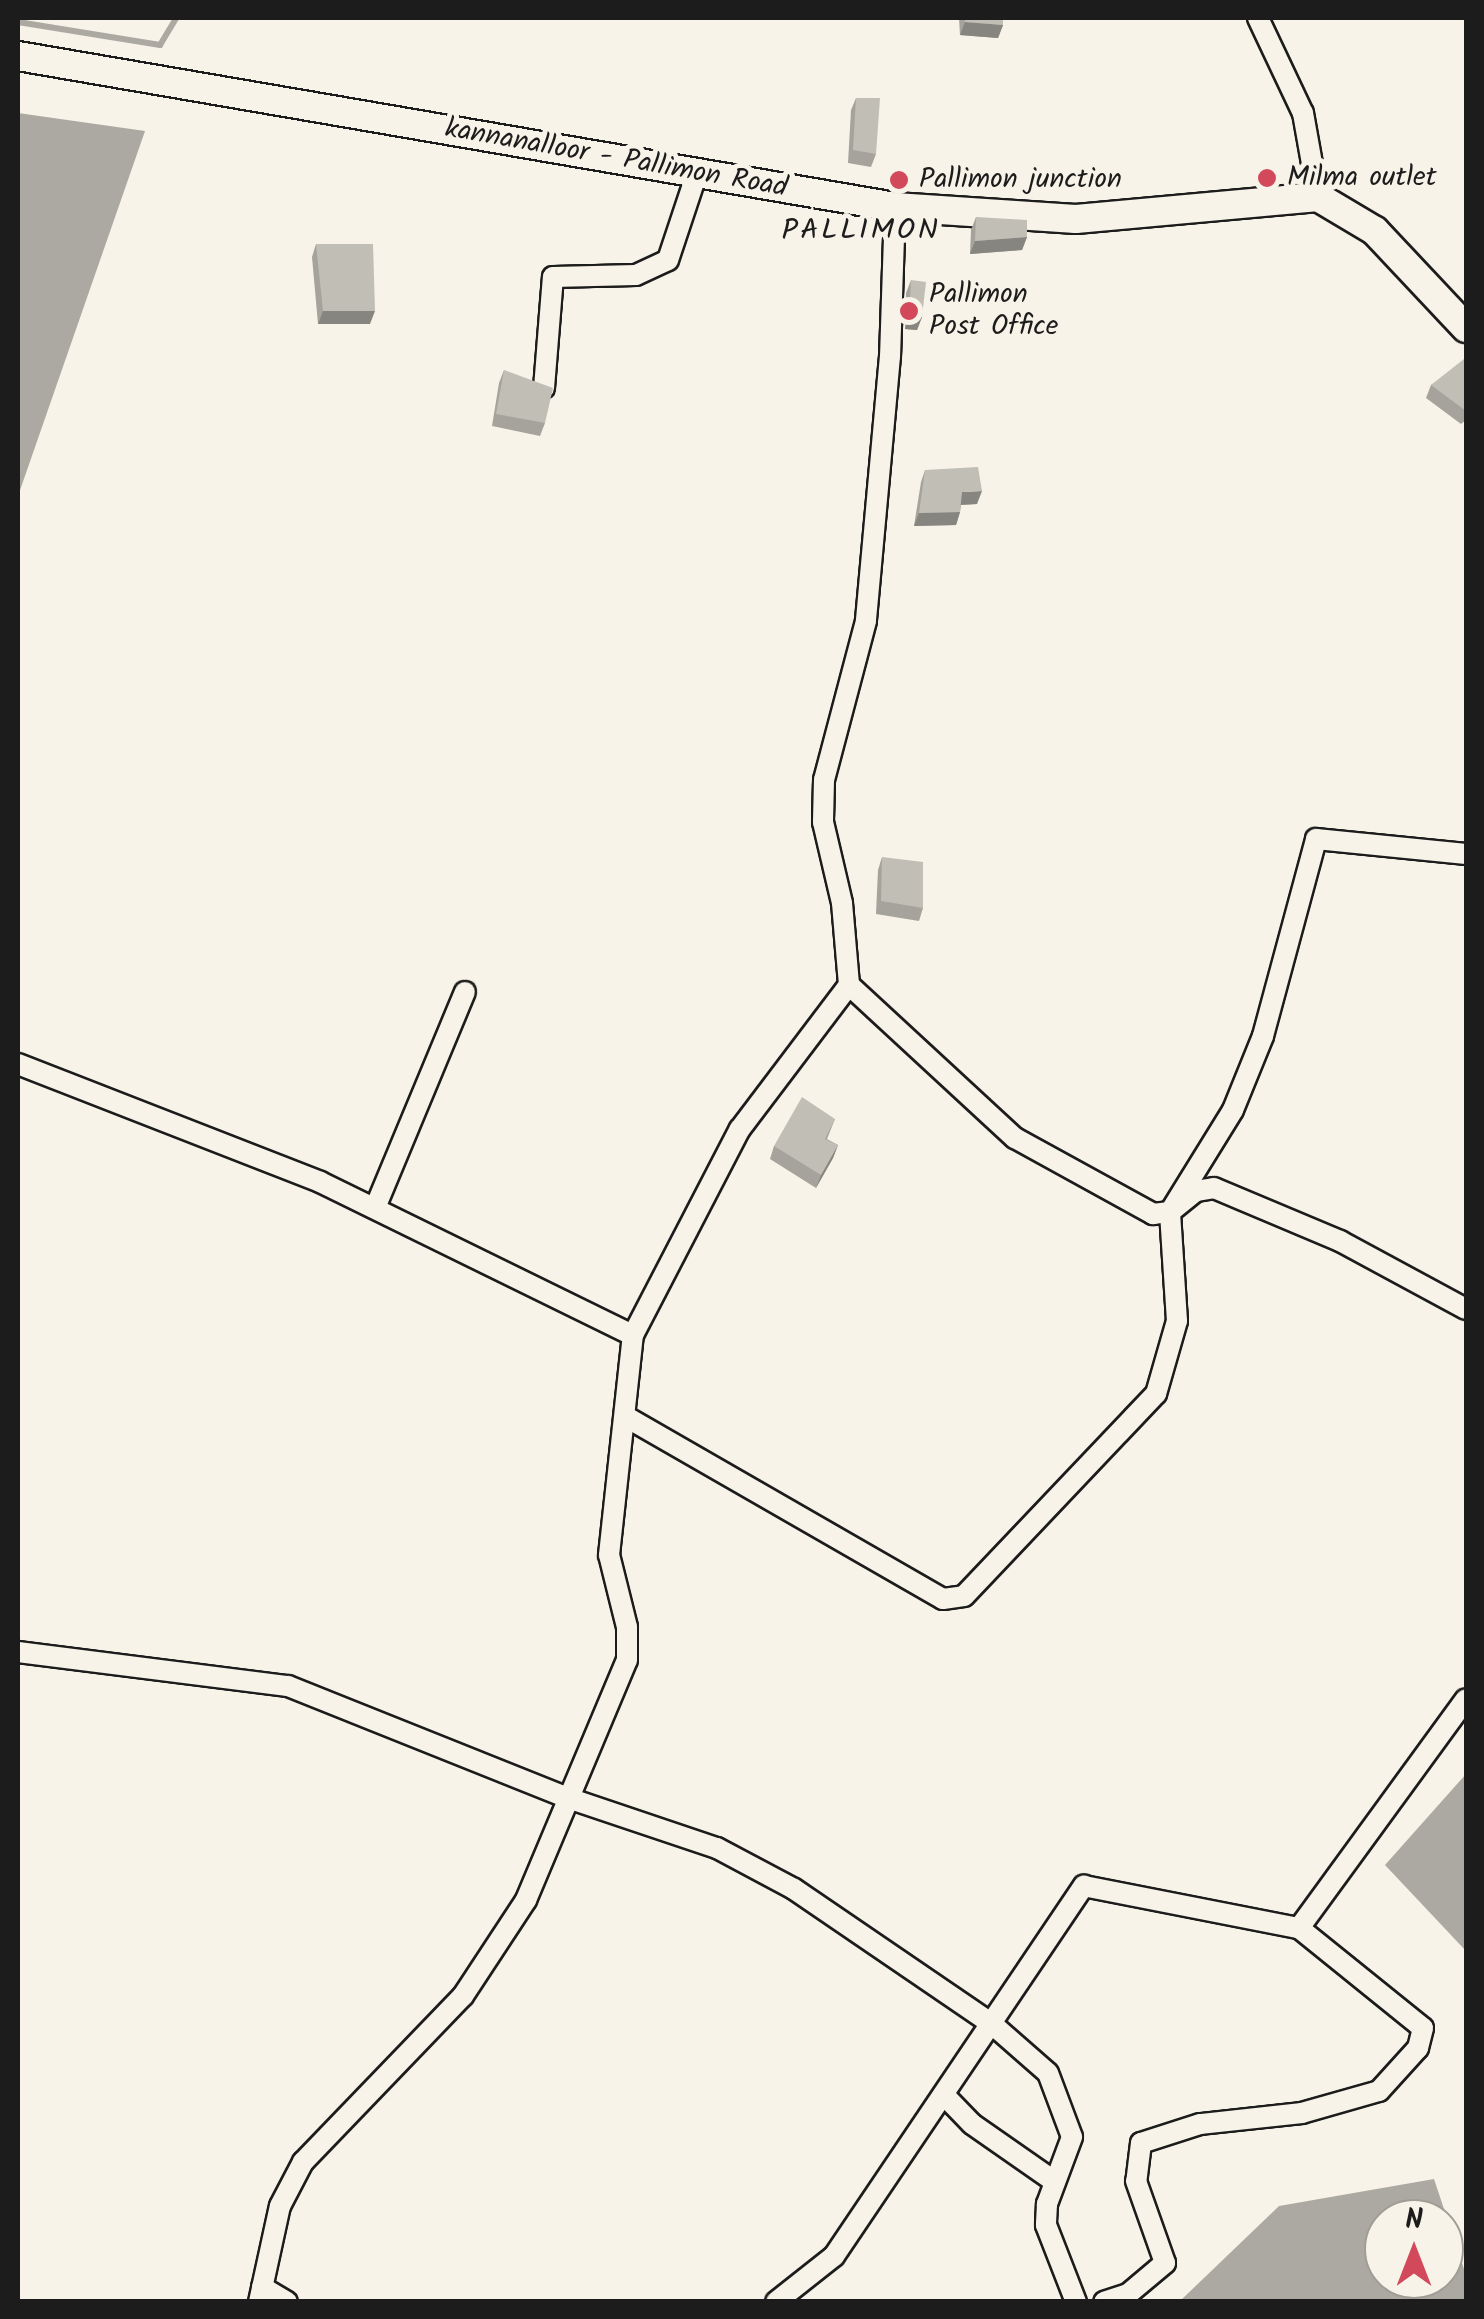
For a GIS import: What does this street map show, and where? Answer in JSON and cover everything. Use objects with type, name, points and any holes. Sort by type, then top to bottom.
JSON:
[{"type":"street","points":[[1258,18],[1303,113],[1318,197],[1375,231],[1466,328]]},
{"type":"street","name":"kannanalloor - Pallimon Road","points":[[18,56],[895,207],[1076,219],[1318,197]]},
{"type":"street","points":[[544,388],[553,277],[636,276],[668,260],[697,173]]},
{"type":"street","points":[[287,2302],[260,2294],[280,2206],[302,2162],[464,1996],[526,1900],[571,1799],[628,1660],[627,1627],[609,1554],[628,1418],[633,1334],[740,1129],[849,985],[842,903],[823,822],[824,780],[866,621],[890,356],[895,207]]},
{"type":"street","points":[[628,1418],[943,1599],[964,1596],[1156,1394],[1177,1321],[1170,1212],[1233,1110],[1263,1036],[1316,839],[1466,854]]},
{"type":"street","points":[[849,985],[1015,1138],[1154,1214],[1170,1212],[1196,1191],[1214,1188],[1340,1241],[1466,1309]]},
{"type":"street","points":[[375,1208],[465,992]]},
{"type":"street","points":[[18,1064],[375,1208],[633,1334]]},
{"type":"street","points":[[18,1652],[288,1686],[571,1799],[717,1848],[794,1889],[992,2024],[1041,2063],[1072,2124],[1046,2226],[1076,2302]]},
{"type":"street","points":[[1299,1928],[1466,1699]]},
{"type":"street","points":[[776,2302],[834,2256],[1084,1886],[1299,1928],[1423,2028],[1418,2048],[1379,2091],[1302,2113],[1200,2124],[1141,2143],[1136,2181],[1165,2263],[1128,2294],[1104,2302]]},
{"type":"street","points":[[944,2094],[972,2124],[1056,2182]]},
{"type":"shaded area","points":[[18,113],[145,131],[18,496]]},
{"type":"shaded area","points":[[1466,1774],[1466,1951],[1385,1865]]},
{"type":"shaded area","points":[[1434,2179],[1441,2199],[1364,2199],[1364,2299],[1464,2299],[1464,2269],[1466,2275],[1466,2301],[1180,2301],[1279,2206]]},
{"type":"building","points":[[965,18],[1003,18],[1003,25],[965,22]]},
{"type":"building","points":[[856,98],[880,98],[876,154],[853,150]]},
{"type":"building","points":[[976,217],[1027,220],[1027,237],[975,241]]},
{"type":"building","points":[[316,244],[373,244],[375,311],[323,311]]},
{"type":"building","points":[[911,280],[926,282],[922,317],[909,316]]},
{"type":"building","points":[[1464,359],[1466,363],[1466,411],[1431,385]]},
{"type":"building","points":[[504,370],[553,388],[545,423],[496,414]]},
{"type":"building","points":[[978,467],[982,491],[962,492],[960,512],[919,513],[925,470]]},
{"type":"building","points":[[882,857],[923,862],[923,908],[881,901]]},
{"type":"building","points":[[802,1097],[835,1119],[825,1139],[838,1145],[821,1175],[774,1146]]},
{"type":"waterway","points":[[18,22],[160,45],[176,18]]},
{"type":"place","name":"Milma outlet","points":[[1267,178]]},
{"type":"place","name":"Pallimon junction","points":[[899,180]]},
{"type":"place","name":"Pallimon Post Office","points":[[909,311]]},
{"type":"district","name":"PALLIMON","points":[[861,231]]}]
